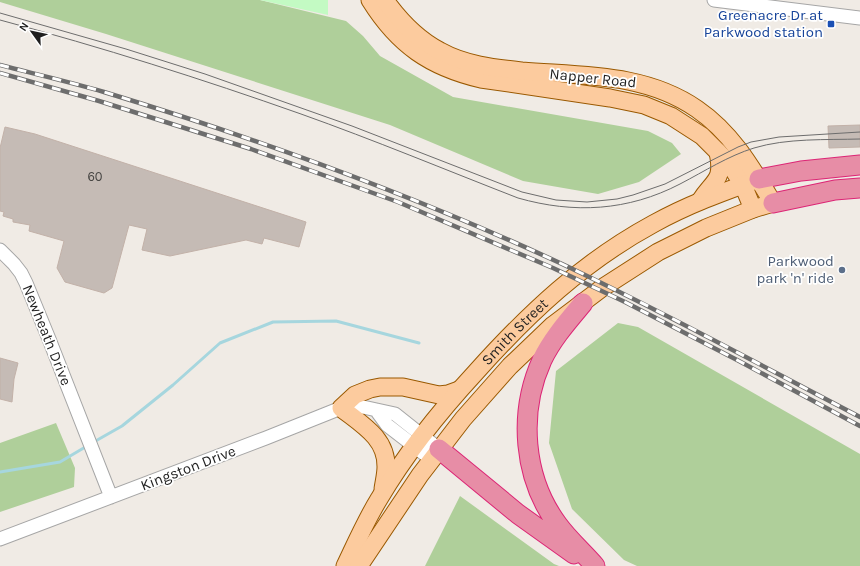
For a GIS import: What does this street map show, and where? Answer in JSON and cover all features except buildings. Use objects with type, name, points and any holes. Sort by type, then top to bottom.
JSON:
[{"type":"highway","points":[[751,182],[801,171],[860,165]]},
{"type":"highway","points":[[773,203],[823,192],[860,188]]},
{"type":"highway","points":[[582,303],[558,334],[542,360],[531,398],[527,433],[528,450],[532,471],[535,482],[545,504],[558,525],[594,566]]},
{"type":"highway","points":[[435,454],[565,548],[594,566]]},
{"type":"main road","name":"Napper Road","points":[[370,0],[385,22],[400,38],[428,60],[460,74],[481,79],[610,98],[644,105],[682,122],[702,136],[733,168],[751,182],[773,203]]},
{"type":"main road","name":"Napper Road","points":[[385,0],[402,23],[427,43],[440,51],[469,63],[505,69],[626,80],[653,87],[675,96],[698,110],[720,128],[738,147],[751,182],[753,209]]},
{"type":"main road","points":[[700,201],[708,188],[719,176],[721,168],[718,152]]},
{"type":"main road","name":"Smith Street","points":[[345,566],[370,514],[382,493],[418,441],[459,390],[520,324],[581,270],[633,236],[683,208],[751,182]]},
{"type":"main road","name":"Smith Street","points":[[358,566],[435,454],[463,418],[510,366],[553,325],[613,281],[658,252],[700,231],[753,209],[773,203]]},
{"type":"main road","points":[[382,493],[386,467],[384,453],[379,441],[369,429],[341,408],[355,395],[380,387],[403,387],[438,395],[448,394],[459,390]]},
{"type":"street","points":[[714,0],[860,18]]},
{"type":"street","name":"Newheath Drive","points":[[0,250],[21,273],[84,426],[111,497]]},
{"type":"street","name":"Kingston Drive","points":[[0,539],[341,408],[363,407],[395,414],[418,441],[435,454]]},
{"type":"green space","points":[[0,0],[260,0],[346,21],[363,36],[380,56],[453,97],[648,131],[672,143],[681,154],[639,182],[598,194],[523,181],[390,125],[106,34],[0,2]]},
{"type":"green space","points":[[260,0],[328,0],[328,15]]},
{"type":"green space","points":[[618,323],[638,327],[860,454],[860,566],[637,566],[624,560],[572,509],[549,443],[556,371]]},
{"type":"green space","points":[[56,423],[75,468],[74,487],[0,512],[0,443]]},
{"type":"green space","points":[[460,496],[554,564],[559,566],[425,566]]},
{"type":"waterway","points":[[92,443],[122,426],[173,385],[220,343],[273,322],[336,321],[419,343]]},
{"type":"waterway","points":[[0,472],[60,462],[87,446]]},
{"type":"tram line","points":[[0,13],[126,49],[205,74],[352,126],[522,192],[556,200],[587,202],[617,199],[633,195],[665,184],[738,147],[751,142],[779,137],[860,132]]},
{"type":"tram line","points":[[0,20],[114,52],[226,88],[356,134],[518,198],[560,206],[580,208],[600,207],[621,205],[641,200],[680,184],[735,155],[767,145],[807,140],[860,139]]},
{"type":"railway","points":[[0,65],[104,92],[220,129],[392,191],[449,214],[598,281],[860,417]]},
{"type":"railway","points":[[0,73],[99,101],[251,149],[398,202],[553,268],[625,302],[860,426]]},
{"type":"place","name":"Greenacre Dr at Parkwood station","points":[[831,24]]},
{"type":"place","name":"Parkwood park 'n' ride","points":[[842,270]]}]
